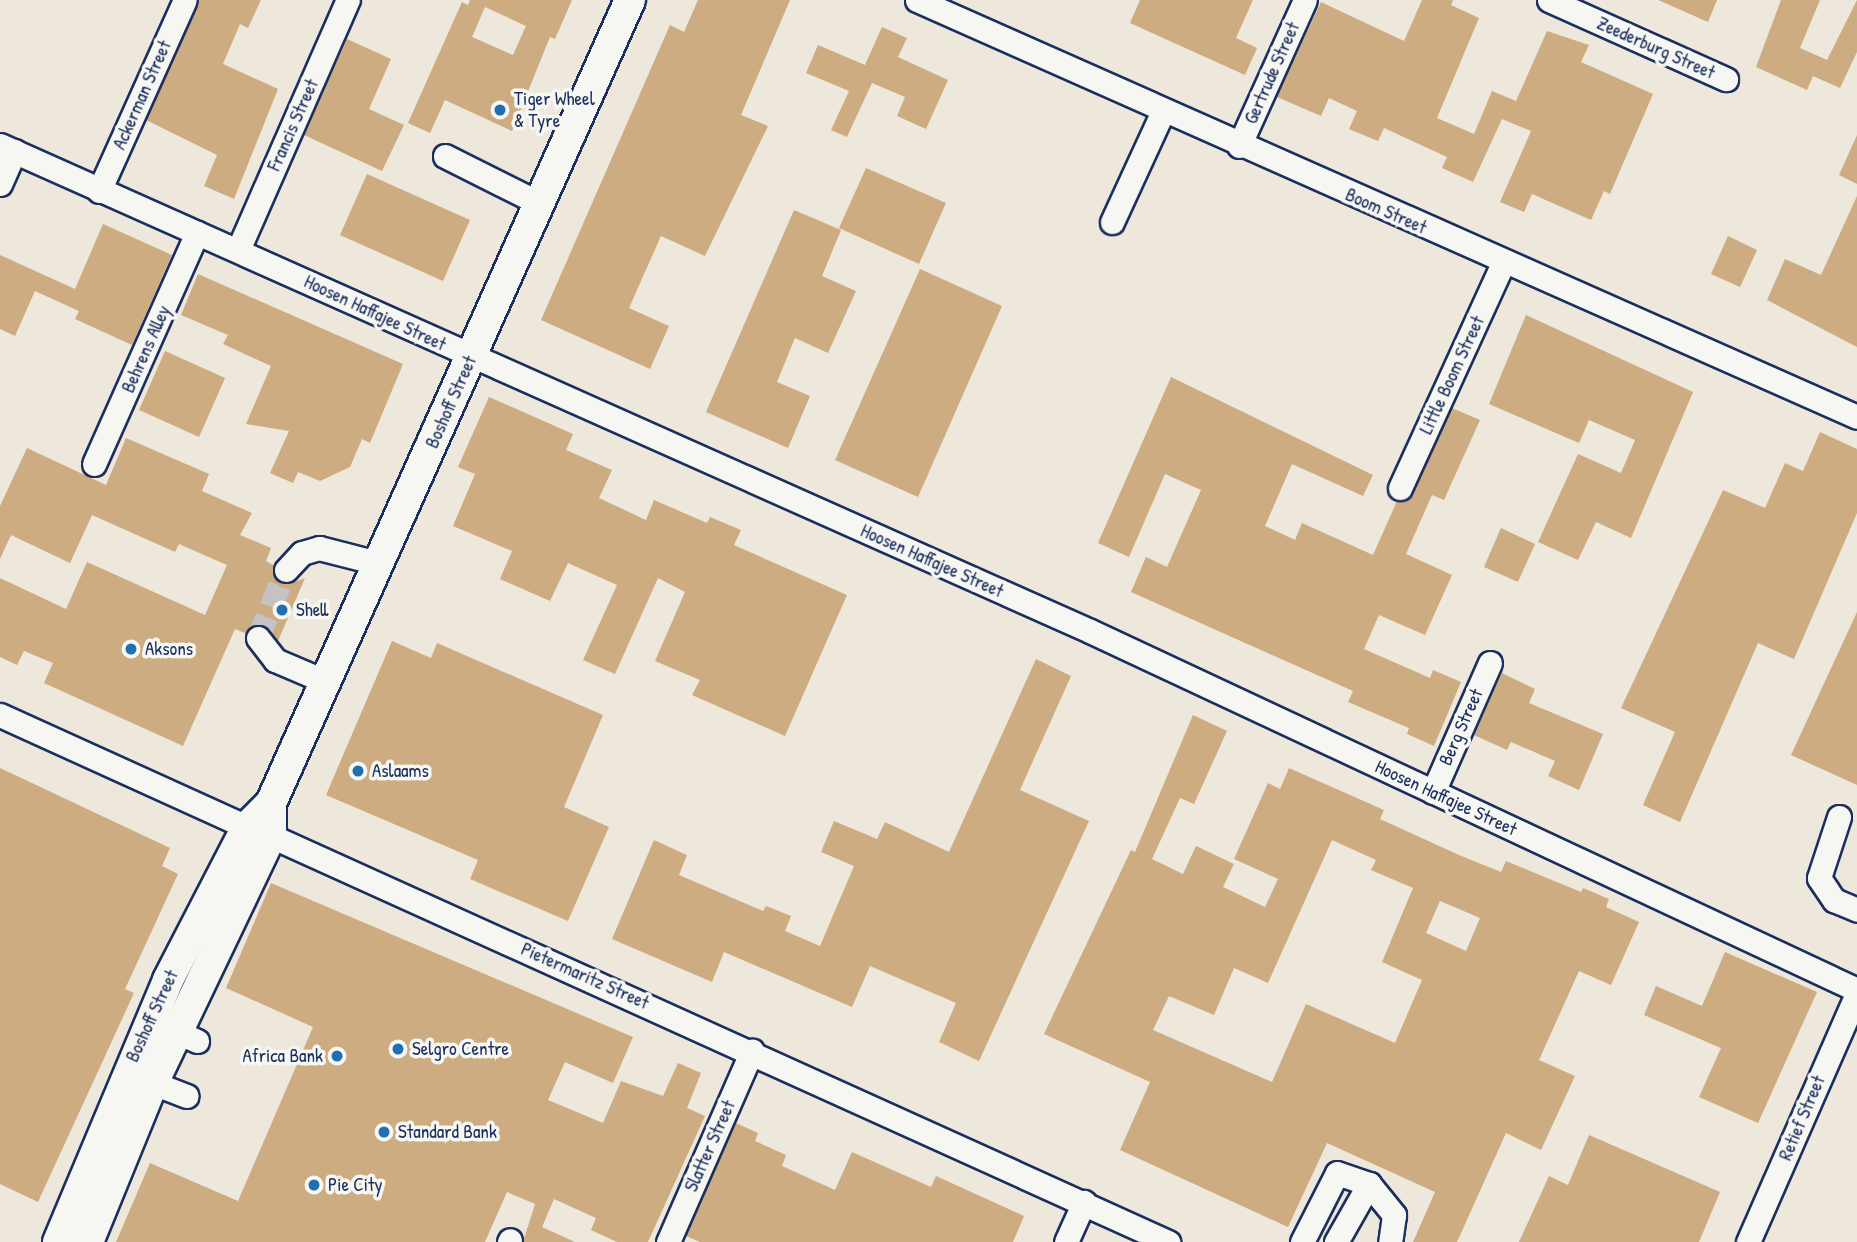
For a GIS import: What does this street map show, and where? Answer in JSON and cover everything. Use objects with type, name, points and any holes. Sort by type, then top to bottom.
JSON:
[{"type":"main road","name":"Boshoff Street","points":[[88,1242],[153,1083],[187,1037],[259,832],[322,680],[378,563],[630,0]]},
{"type":"main road","name":"Boshoff Street","points":[[58,1242],[168,980],[259,832]]},
{"type":"street","name":"Ackerman Street","points":[[99,191],[185,0]]},
{"type":"street","name":"Francis Street","points":[[239,250],[348,0]]},
{"type":"street","name":"Boom Street","points":[[917,0],[1239,146],[1857,417]]},
{"type":"street","name":"Gertrude Street","points":[[1239,146],[1305,0]]},
{"type":"street","name":"Zeederburg Street","points":[[1549,0],[1726,79]]},
{"type":"street","points":[[1112,222],[1163,111]]},
{"type":"street","name":"Hoosen Haffajee Street","points":[[7,148],[1090,631],[1857,992]]},
{"type":"street","points":[[0,184],[7,148]]},
{"type":"street","points":[[444,156],[540,204]]},
{"type":"street","name":"Behrens Alley","points":[[94,464],[197,233]]},
{"type":"street","name":"Little Boom Street","points":[[1400,488],[1503,262]]},
{"type":"street","points":[[286,570],[302,553],[319,548],[378,563]]},
{"type":"street","points":[[258,638],[275,660],[322,680]]},
{"type":"street","name":"Berg Street","points":[[1433,792],[1490,663]]},
{"type":"street","name":"Pietermaritz Street","points":[[0,715],[752,1051],[1168,1242]]},
{"type":"street","points":[[1839,817],[1819,878],[1834,900],[1857,910]]},
{"type":"street","name":"Retief Street","points":[[1748,1242],[1857,992]]},
{"type":"street","name":"Slatter Street","points":[[668,1242],[752,1051]]},
{"type":"street","points":[[153,1083],[187,1096]]},
{"type":"street","points":[[1302,1242],[1334,1175],[1340,1172],[1369,1184],[1394,1215],[1390,1242]]},
{"type":"street","points":[[1336,1242],[1369,1184]]},
{"type":"street","points":[[1066,1242],[1084,1202]]},
{"type":"building","points":[[199,0],[261,0],[248,28],[240,24],[223,64],[278,89],[234,199],[204,186],[217,155],[146,120]]},
{"type":"building","points":[[470,0],[572,0],[555,39],[550,37],[512,131],[445,100],[430,133],[408,123],[462,2],[468,5]],"holes":[[[485,7],[526,26],[513,55],[472,37]]]},
{"type":"building","points":[[698,0],[790,0],[741,115],[768,126],[705,256],[661,236],[629,308],[669,326],[650,369],[541,320],[670,25],[684,32]]},
{"type":"building","points":[[1140,0],[1253,0],[1236,38],[1257,48],[1245,75],[1130,23]]},
{"type":"building","points":[[1422,0],[1453,0],[1451,5],[1479,18],[1437,118],[1474,134],[1492,91],[1516,101],[1547,31],[1589,45],[1581,62],[1653,94],[1610,194],[1604,191],[1591,220],[1532,194],[1524,212],[1500,202],[1531,131],[1502,119],[1473,182],[1442,168],[1447,157],[1384,128],[1378,141],[1349,129],[1357,111],[1329,98],[1321,116],[1277,97],[1321,2],[1404,41]]},
{"type":"building","points":[[1658,0],[1717,0],[1708,22]]},
{"type":"building","points":[[1781,0],[1820,0],[1800,48],[1827,60],[1857,0],[1857,52],[1840,88],[1813,76],[1807,90],[1756,67]]},
{"type":"building","points":[[882,27],[907,38],[898,57],[948,80],[926,129],[897,116],[905,97],[872,83],[847,137],[831,130],[849,91],[806,73],[818,45],[865,65]]},
{"type":"building","points":[[347,39],[391,59],[369,109],[404,125],[382,171],[304,135]]},
{"type":"building","points":[[1857,135],[1857,184],[1839,175]]},
{"type":"building","points":[[866,168],[946,203],[919,264],[839,228]]},
{"type":"building","points":[[367,174],[470,220],[443,281],[340,235]]},
{"type":"building","points":[[1857,196],[1857,347],[1767,300],[1785,259],[1821,275]]},
{"type":"building","points":[[794,210],[841,230],[822,276],[856,291],[828,353],[795,338],[777,382],[810,396],[788,448],[706,412]]},
{"type":"building","points":[[103,224],[172,255],[132,345],[75,319],[79,311],[35,291],[15,336],[0,329],[0,255],[75,289]]},
{"type":"building","points":[[1728,236],[1757,250],[1740,287],[1711,274]]},
{"type":"building","points":[[920,269],[1002,306],[918,497],[835,460]]},
{"type":"building","points":[[198,274],[403,364],[370,443],[362,439],[350,467],[320,481],[298,472],[293,483],[270,473],[289,431],[246,424],[271,366],[223,344],[228,335],[181,315]]},
{"type":"building","points":[[1526,315],[1693,392],[1631,538],[1596,522],[1578,560],[1538,542],[1578,454],[1621,473],[1635,440],[1589,420],[1579,443],[1489,404]]},
{"type":"building","points":[[165,351],[225,378],[199,437],[139,410]]},
{"type":"building","points":[[1171,377],[1373,475],[1363,496],[1292,464],[1265,526],[1295,540],[1302,523],[1373,555],[1397,501],[1413,494],[1452,408],[1480,420],[1444,500],[1432,495],[1406,554],[1452,575],[1425,635],[1379,615],[1364,649],[1430,678],[1433,670],[1461,682],[1434,746],[1407,734],[1409,728],[1348,702],[1353,691],[1131,592],[1146,557],[1167,567],[1201,490],[1165,474],[1129,557],[1098,543]]},
{"type":"building","points":[[489,397],[573,434],[566,450],[612,470],[599,498],[646,520],[654,500],[707,523],[710,517],[741,530],[734,545],[847,595],[785,736],[692,695],[700,680],[655,661],[685,592],[658,578],[615,674],[583,660],[617,585],[568,563],[550,601],[500,579],[512,551],[453,526],[475,474],[458,467]]},
{"type":"building","points":[[1820,432],[1857,449],[1857,513],[1794,659],[1758,643],[1680,822],[1643,805],[1675,732],[1621,708],[1723,490],[1765,508],[1785,463],[1803,471]]},
{"type":"building","points":[[126,438],[209,474],[202,491],[252,513],[240,535],[271,548],[266,561],[273,565],[276,580],[289,584],[305,578],[278,641],[263,625],[245,633],[235,629],[183,746],[44,683],[53,663],[24,651],[17,665],[0,657],[0,578],[66,609],[87,562],[205,615],[227,565],[179,544],[175,552],[92,515],[70,563],[11,535],[0,559],[0,506],[27,448],[106,485]]},
{"type":"building","points":[[1501,528],[1535,544],[1518,582],[1484,567]]},
{"type":"building","points":[[1857,612],[1857,785],[1791,755]]},
{"type":"building","points":[[392,641],[431,658],[437,643],[603,715],[564,807],[609,827],[568,921],[470,879],[478,860],[326,795]]},
{"type":"building","points":[[1036,659],[1071,676],[1020,790],[1089,821],[979,1061],[939,1042],[956,1003],[870,966],[852,1007],[724,952],[712,982],[612,939],[654,840],[687,855],[679,875],[763,911],[766,906],[791,916],[785,931],[820,946],[854,866],[821,852],[834,821],[877,839],[885,822],[949,852]]},
{"type":"building","points":[[1502,673],[1535,689],[1529,703],[1603,734],[1579,790],[1548,776],[1555,761],[1511,742],[1507,750],[1474,735]]},
{"type":"building","points":[[1193,715],[1227,731],[1194,804],[1180,798],[1152,859],[1183,874],[1196,846],[1234,864],[1223,887],[1265,907],[1278,879],[1234,859],[1268,783],[1280,789],[1289,768],[1384,810],[1380,819],[1459,855],[1501,872],[1506,861],[1581,892],[1583,888],[1609,899],[1606,907],[1639,922],[1611,985],[1579,971],[1539,1060],[1575,1076],[1541,1150],[1506,1133],[1457,1242],[1413,1242],[1435,1192],[1327,1143],[1288,1227],[1120,1150],[1150,1082],[1044,1034],[1131,850],[1135,852]],"holes":[[[1332,840],[1376,860],[1371,870],[1413,888],[1382,962],[1422,980],[1395,1043],[1306,1004],[1272,1082],[1153,1030],[1169,996],[1214,1015],[1234,968],[1268,983]],[[1440,901],[1480,918],[1466,951],[1426,933]]]},
{"type":"building","points":[[0,768],[170,848],[162,866],[178,874],[125,989],[134,993],[38,1202],[0,1184]]},
{"type":"building","points":[[271,883],[633,1037],[613,1083],[565,1062],[548,1100],[603,1123],[621,1081],[663,1096],[678,1063],[701,1073],[687,1108],[705,1116],[648,1242],[617,1242],[591,1230],[596,1218],[554,1199],[542,1227],[575,1242],[523,1242],[535,1204],[507,1192],[485,1242],[116,1242],[150,1163],[238,1201],[313,1027],[226,988]]},
{"type":"building","points":[[1725,952],[1817,992],[1758,1123],[1699,1097],[1721,1048],[1644,1015],[1656,986],[1702,1006]]},
{"type":"building","points":[[736,1123],[758,1133],[755,1141],[786,1155],[782,1166],[835,1190],[852,1152],[931,1187],[936,1176],[1024,1216],[1013,1242],[700,1242],[686,1236]]},
{"type":"building","points":[[1589,1135],[1720,1192],[1699,1242],[1519,1242],[1549,1176],[1568,1185]]},
{"type":"tunnel","points":[[258,638],[286,570]]},
{"type":"place","name":"Tiger Wheel & Tyre","points":[[500,110]]},
{"type":"place","name":"Shell","points":[[282,610]]},
{"type":"place","name":"Aksons","points":[[131,649]]},
{"type":"place","name":"Aslaams","points":[[358,771]]},
{"type":"place","name":"Selgro Centre","points":[[398,1049]]},
{"type":"place","name":"Africa Bank","points":[[337,1056]]},
{"type":"place","name":"Standard Bank","points":[[384,1132]]},
{"type":"place","name":"Pie City","points":[[314,1185]]}]
